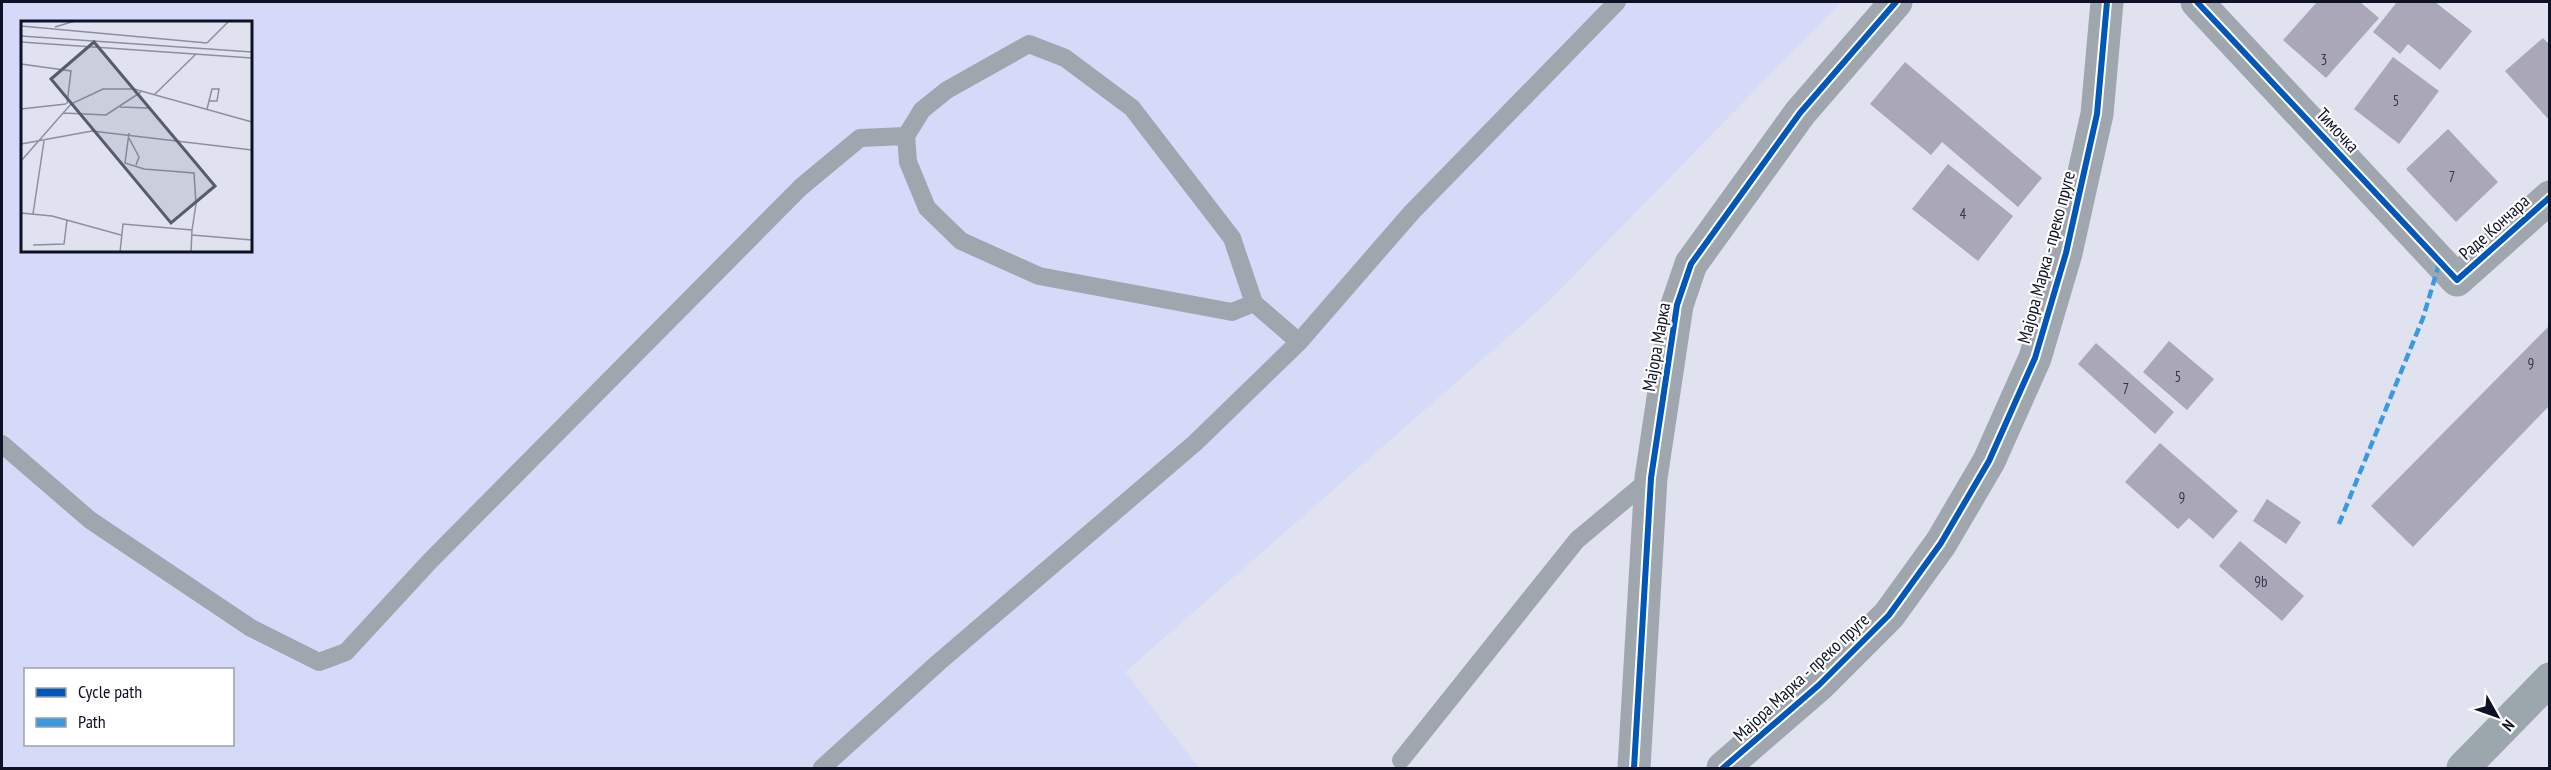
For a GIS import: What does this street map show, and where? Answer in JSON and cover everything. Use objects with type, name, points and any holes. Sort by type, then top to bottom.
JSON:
[{"type":"highway","points":[[2463,768],[2550,679]]},
{"type":"street","name":"Мајора Марка","points":[[1634,768],[1651,478],[1677,305],[1691,264],[1800,113],[1896,2]]},
{"type":"street","name":"Мајора Марка - преко пруге","points":[[1723,768],[1819,685],[1889,615],[1941,543],[1989,461],[2035,358],[2067,253],[2097,114],[2107,2]]},
{"type":"street","name":"Тимочка","points":[[2197,2],[2457,280]]},
{"type":"street","name":"Раде Кончара","points":[[2457,280],[2550,197]]},
{"type":"lane","points":[[822,768],[939,662],[1195,443],[1299,342],[1412,213],[1617,2]]},
{"type":"lane","points":[[1254,303],[1232,312],[1039,276],[962,241],[927,208],[908,162],[906,136],[922,110],[946,90],[1029,44],[1065,58],[1131,108],[1232,238],[1254,303],[1299,342]]},
{"type":"lane","points":[[2,444],[90,520],[251,628],[319,663],[346,652],[430,561],[801,187],[860,138],[906,136]]},
{"type":"lane","points":[[1401,760],[1577,540],[1651,478]]},
{"type":"shaded area","points":[[2,2],[1841,2],[1548,302],[1125,672],[1199,768],[2,768]]},
{"type":"building","points":[[2317,2],[2360,2],[2379,18],[2326,78],[2283,40]]},
{"type":"building","points":[[2397,2],[2435,2],[2472,31],[2440,70],[2408,44],[2400,54],[2373,32]]},
{"type":"building","points":[[2543,38],[2550,45],[2550,121],[2505,71]]},
{"type":"building","points":[[2393,57],[2439,91],[2399,144],[2354,109]]},
{"type":"building","points":[[1905,62],[2042,178],[2018,207],[1942,142],[1931,155],[1870,104]]},
{"type":"building","points":[[2448,129],[2498,182],[2456,222],[2406,169]]},
{"type":"building","points":[[1948,164],[2013,216],[1978,261],[1912,209]]},
{"type":"building","points":[[2550,325],[2550,405],[2413,547],[2371,506]]},
{"type":"building","points":[[2169,341],[2214,379],[2187,410],[2143,372]]},
{"type":"building","points":[[2096,343],[2174,412],[2155,434],[2078,364]]},
{"type":"building","points":[[2160,443],[2238,511],[2213,539],[2189,518],[2178,529],[2125,482]]},
{"type":"building","points":[[2267,499],[2301,522],[2286,544],[2253,521]]},
{"type":"building","points":[[2240,541],[2304,596],[2282,621],[2219,566]]},
{"type":"marked path","points":[[2339,524],[2423,318],[2440,261]]},
{"type":"cycle path","points":[[1634,768],[1651,478],[1677,305],[1691,264],[1800,113],[1896,2]]},
{"type":"cycle path","points":[[1723,768],[1819,685],[1889,615],[1941,543],[1989,461],[2035,358],[2066,253],[2097,114],[2107,2]]},
{"type":"cycle path","points":[[2197,2],[2457,280],[2550,197]]}]
